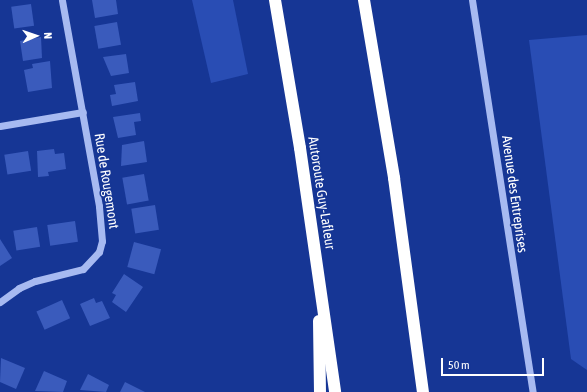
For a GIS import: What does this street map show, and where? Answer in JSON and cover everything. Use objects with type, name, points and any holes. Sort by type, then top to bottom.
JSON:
[{"type":"highway","name":"Autoroute Guy-Lafleur","points":[[275,0],[317,259],[335,392]]},
{"type":"highway","points":[[364,0],[411,298],[423,392]]},
{"type":"highway","points":[[317,259],[320,392]]},
{"type":"highway","points":[[411,298],[431,392]]},
{"type":"street","name":"Rue de Rougemont","points":[[0,302],[34,280],[83,269],[99,252],[102,227],[83,112],[62,0]]},
{"type":"street","name":"Avenue des Entreprises","points":[[472,0],[532,392]]},
{"type":"street","points":[[0,126],[83,112]]},
{"type":"shaded area","points":[[192,0],[233,0],[248,74],[211,83]]},
{"type":"shaded area","points":[[587,35],[587,370],[571,359],[529,40]]},
{"type":"building","points":[[92,0],[116,0],[118,14],[95,18]]},
{"type":"building","points":[[31,4],[34,26],[14,29],[11,7]]},
{"type":"building","points":[[117,22],[121,45],[98,49],[94,26]]},
{"type":"building","points":[[41,37],[42,58],[23,61],[20,41]]},
{"type":"building","points":[[126,54],[129,73],[111,76],[103,57]]},
{"type":"building","points":[[50,61],[52,88],[28,92],[24,70],[33,68],[32,64]]},
{"type":"building","points":[[135,82],[138,101],[112,106],[110,95],[116,94],[114,85]]},
{"type":"building","points":[[140,113],[141,121],[134,122],[136,135],[118,138],[113,117]]},
{"type":"building","points":[[144,141],[147,162],[121,166],[122,145]]},
{"type":"building","points":[[54,149],[55,154],[64,153],[66,169],[48,172],[49,176],[38,177],[37,151]]},
{"type":"building","points":[[28,151],[31,171],[7,175],[4,155]]},
{"type":"building","points":[[144,174],[149,201],[127,204],[122,178]]},
{"type":"building","points":[[155,205],[159,230],[135,233],[131,209]]},
{"type":"building","points":[[75,221],[78,242],[50,246],[47,225]]},
{"type":"building","points":[[37,227],[40,247],[16,251],[13,231]]},
{"type":"building","points":[[0,239],[12,258],[0,266]]},
{"type":"building","points":[[134,242],[161,249],[154,274],[127,267]]},
{"type":"building","points":[[124,274],[143,287],[126,312],[112,302],[116,295],[112,293]]},
{"type":"building","points":[[94,298],[96,303],[102,301],[110,318],[90,326],[80,304]]},
{"type":"building","points":[[62,300],[70,318],[45,330],[36,311]]},
{"type":"building","points":[[1,358],[25,368],[16,389],[0,382]]},
{"type":"building","points":[[44,371],[67,381],[63,392],[35,391]]},
{"type":"building","points":[[88,374],[109,385],[106,392],[80,390]]},
{"type":"building","points":[[125,382],[145,392],[120,392]]}]
